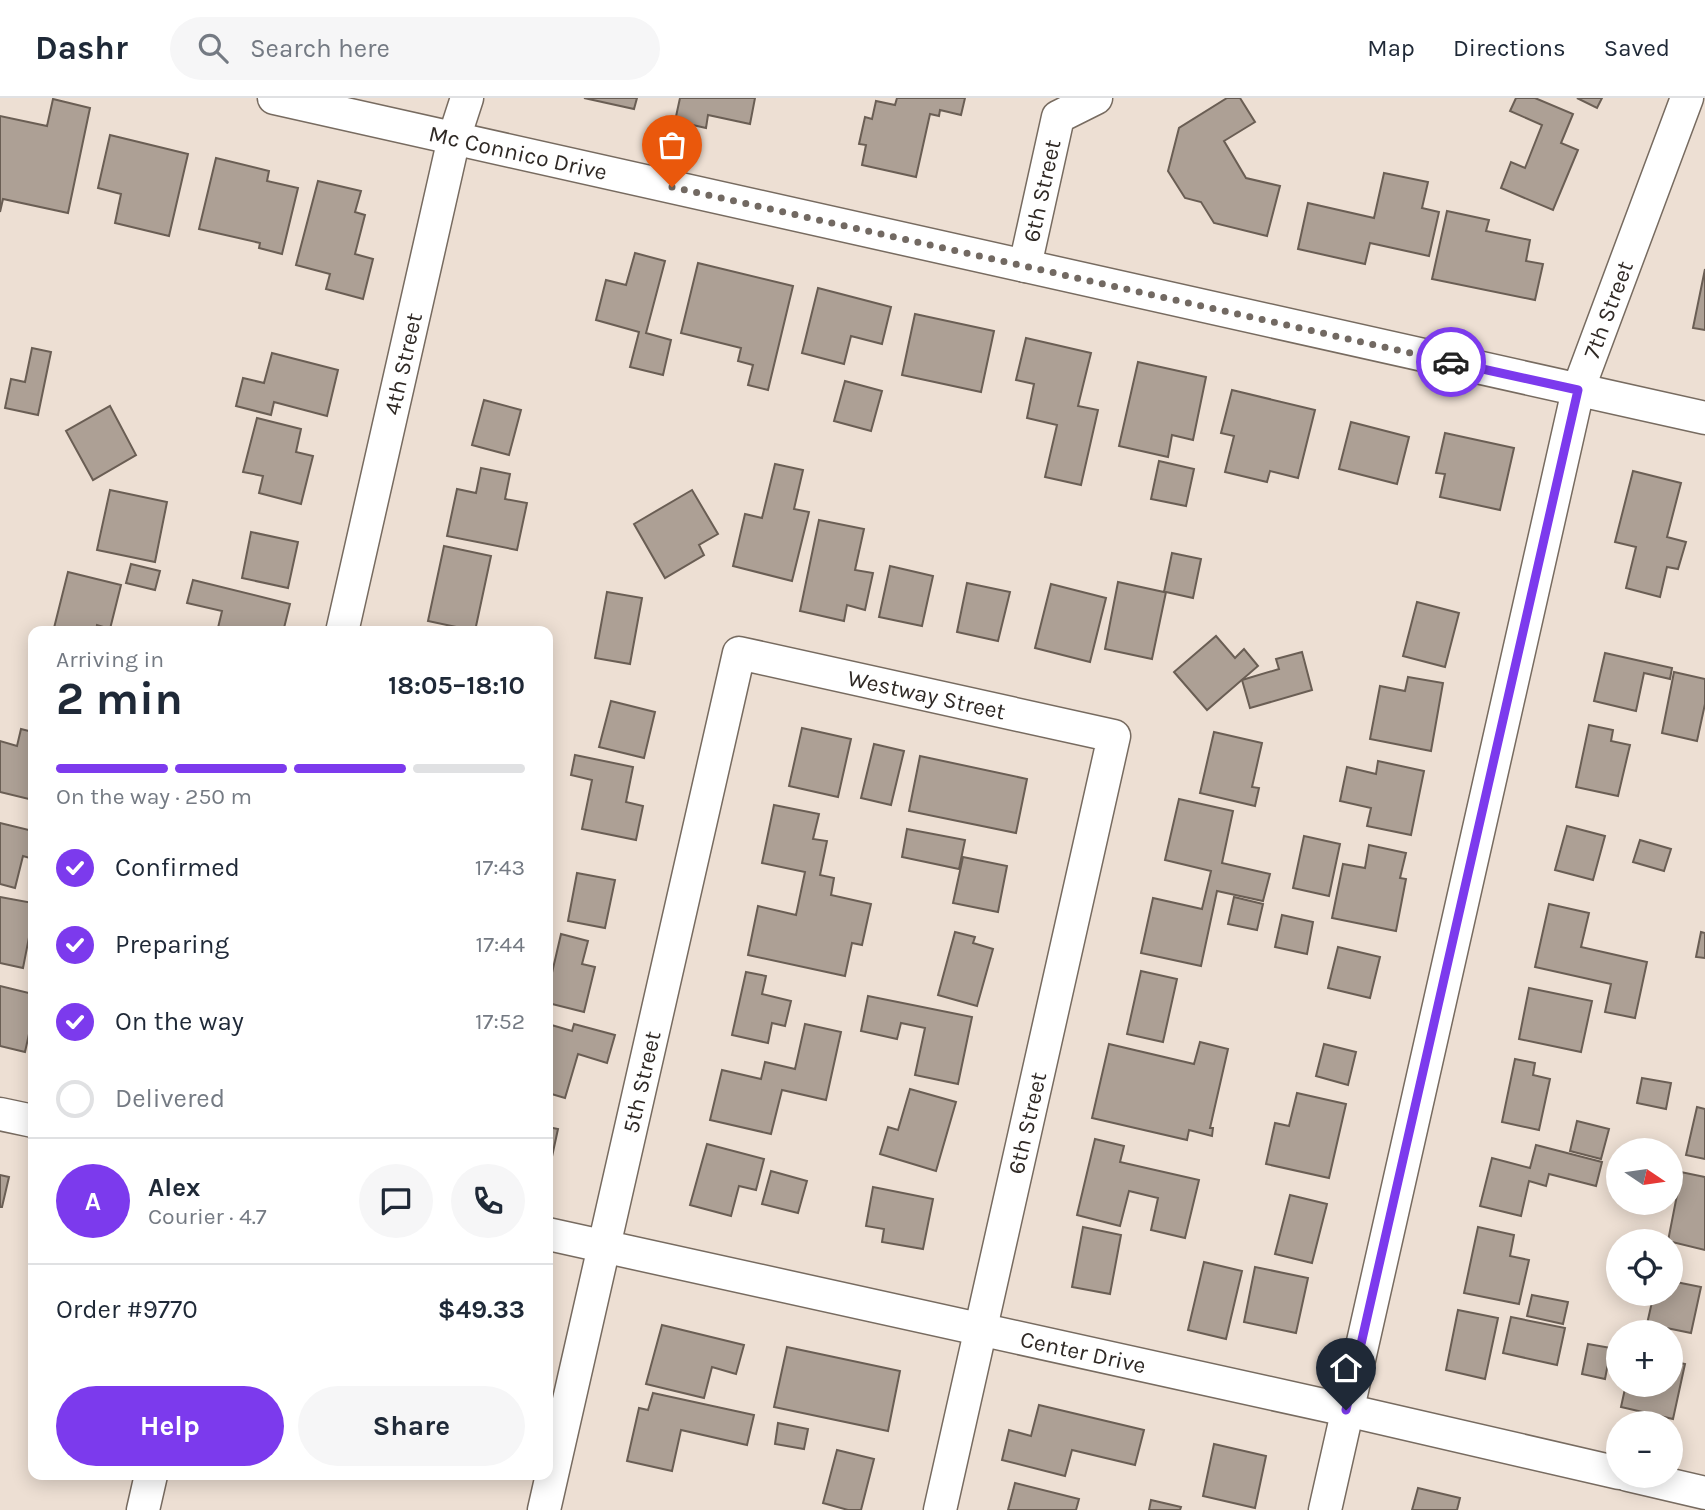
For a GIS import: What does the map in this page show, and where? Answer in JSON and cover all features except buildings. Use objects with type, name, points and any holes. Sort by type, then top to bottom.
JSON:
[{"type":"street","name":"Mc Connico Drive","points":[[274,98],[1705,418]]},
{"type":"street","name":"4th Street","points":[[343,626],[454,138],[467,98]]},
{"type":"street","name":"6th Street","points":[[1025,266],[1052,108],[1096,98]]},
{"type":"street","name":"7th Street","points":[[1325,1510],[1578,390],[1687,98]]},
{"type":"street","name":"Westway Street","points":[[739,653],[1114,736]]},
{"type":"street","name":"5th Street","points":[[553,1471],[739,653]]},
{"type":"street","name":"6th Street","points":[[940,1510],[1114,736]]},
{"type":"street","points":[[0,1114],[28,1120]]},
{"type":"street","name":"Center Drive","points":[[553,1235],[1606,1470]]},
{"type":"street","points":[[143,1510],[149,1480]]},
{"type":"street","name":"5th Street","points":[[544,1510],[551,1480]]},
{"type":"street","points":[[1683,1488],[1705,1493]]},
{"type":"way so far","points":[[672,187],[1451,362]]},
{"type":"route","points":[[1346,1410],[1578,390],[1451,362]]}]
